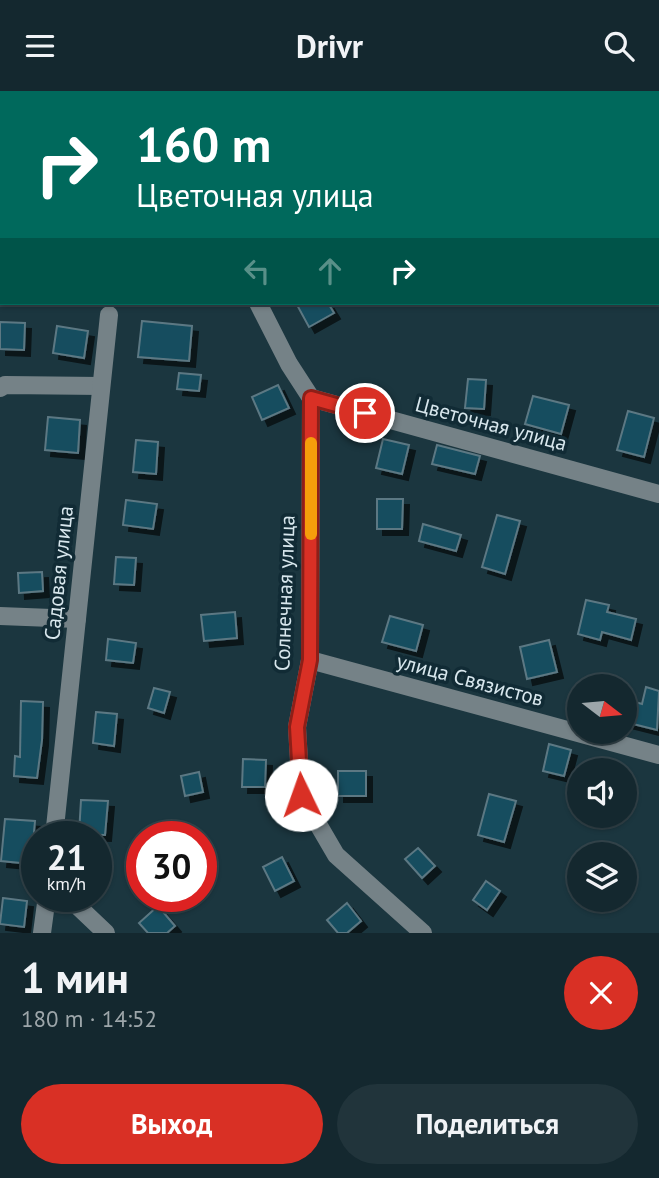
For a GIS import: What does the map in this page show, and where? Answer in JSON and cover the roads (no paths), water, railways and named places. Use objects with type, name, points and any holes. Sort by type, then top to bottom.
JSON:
[{"type":"street","points":[[259,305],[289,364],[311,398]]},
{"type":"street","name":"Садовая улица","points":[[56,821],[109,315]]},
{"type":"street","points":[[0,388],[5,385],[101,386]]},
{"type":"street","name":"Цветочная улица","points":[[311,398],[659,494]]},
{"type":"street","name":"Солнечная улица","points":[[311,398],[310,660],[297,727],[301,795],[336,856],[423,933]]},
{"type":"street","points":[[0,616],[78,619]]},
{"type":"street","name":"улица Связистов","points":[[310,660],[659,755]]},
{"type":"street","points":[[42,933],[45,912]]},
{"type":"street","points":[[84,912],[106,933]]}]
